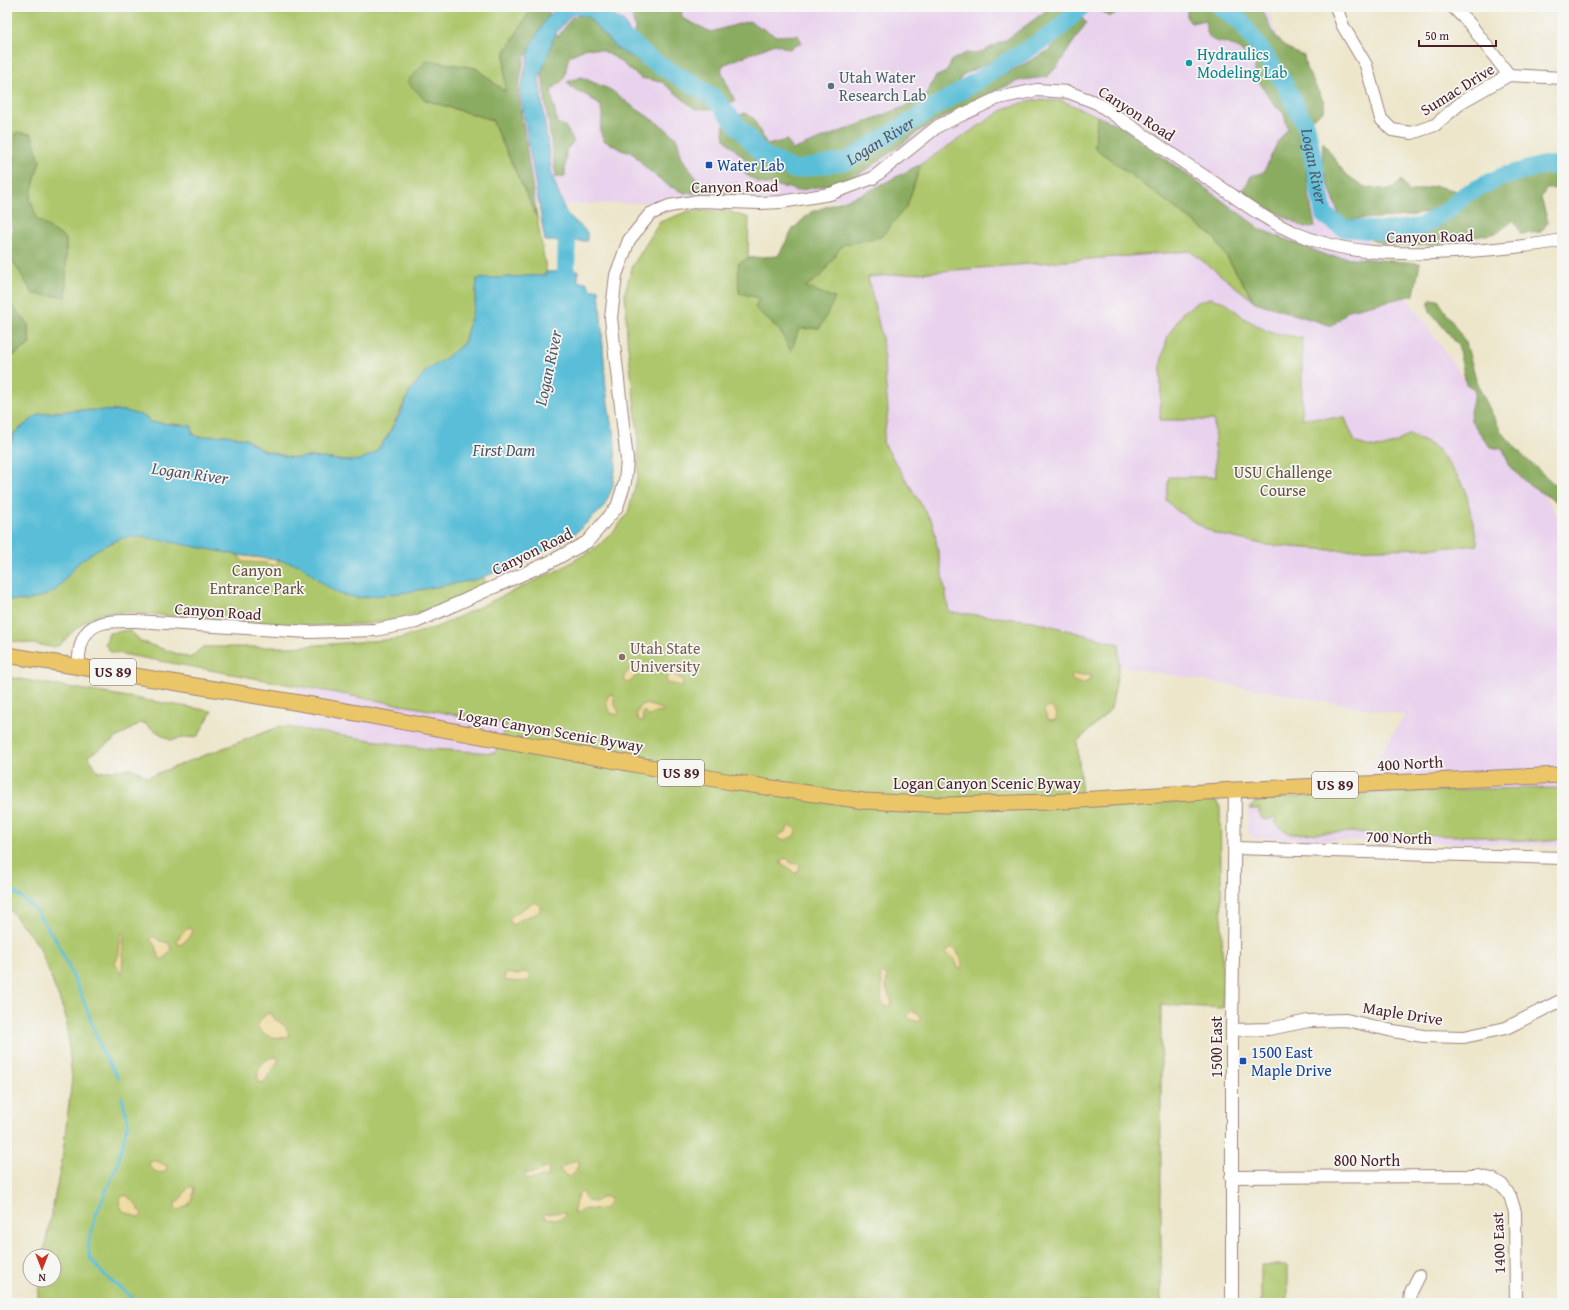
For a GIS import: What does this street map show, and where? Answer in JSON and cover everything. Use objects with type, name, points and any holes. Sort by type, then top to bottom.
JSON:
[{"type":"main road","name":"Logan Canyon Scenic Byway","points":[[7,655],[318,706],[731,782],[864,801],[945,805],[1049,802],[1236,790]]},
{"type":"main road","name":"400 North","points":[[1236,790],[1562,775]]},
{"type":"street","name":"Sumac Drive","points":[[1336,7],[1343,26],[1366,65],[1381,119],[1392,130],[1412,133],[1435,125],[1463,102],[1509,75],[1562,78]]},
{"type":"street","name":"Sumac Drive","points":[[1453,7],[1469,23],[1509,75]]},
{"type":"street","name":"Canyon Road","points":[[78,666],[83,638],[90,629],[108,621],[136,621],[308,632],[375,630],[416,622],[550,562],[587,542],[617,507],[625,482],[627,460],[611,318],[616,275],[629,240],[650,214],[669,206],[699,201],[760,203],[781,202],[830,194],[873,178],[938,126],[998,98],[1036,90],[1068,92],[1097,103],[1252,208],[1291,231],[1331,245],[1376,253],[1429,253],[1499,250],[1529,247],[1562,240]]},
{"type":"street","name":"1500 East","points":[[1232,1303],[1232,1030],[1236,790]]},
{"type":"street","name":"700 North","points":[[1234,848],[1562,858]]},
{"type":"street","name":"Maple Drive","points":[[1232,1030],[1268,1029],[1308,1021],[1346,1020],[1393,1031],[1423,1036],[1464,1037],[1506,1028],[1562,1000]]},
{"type":"street","name":"800 North","points":[[1231,1177],[1478,1176],[1492,1179],[1502,1185]]},
{"type":"street","name":"1400 East","points":[[1502,1185],[1510,1196],[1515,1212],[1516,1303]]},
{"type":"street","points":[[1410,1303],[1410,1292],[1419,1276]]},
{"type":"shaded area","name":"Utah State University","points":[[334,7],[1267,7],[1340,202],[1514,450],[1562,522],[1562,846],[1254,838],[1247,831],[1249,807],[1256,797],[1355,791],[1405,715],[1119,666],[1119,644],[1033,621],[49,973],[39,946],[7,906],[7,829],[294,821],[297,649],[695,618],[696,328],[941,198],[523,205]]},
{"type":"green space","points":[[7,7],[528,7],[530,11],[505,52],[505,92],[476,68],[425,100],[492,120],[537,218],[547,275],[477,279],[475,303],[464,343],[410,391],[387,437],[375,453],[360,460],[348,461],[311,457],[292,458],[262,450],[246,439],[226,435],[198,437],[192,433],[192,426],[149,422],[126,411],[74,410],[39,414],[14,433],[12,442],[7,445],[7,360],[30,344],[28,324],[7,300],[7,251],[33,294],[66,296],[66,239],[37,219],[30,198],[40,160],[16,133],[14,161],[7,169]]},
{"type":"green space","points":[[528,7],[547,7],[553,29],[558,37],[572,17],[589,14],[629,47],[635,29],[630,7],[681,7],[682,18],[711,32],[749,21],[776,36],[798,35],[802,43],[789,49],[775,44],[723,65],[721,71],[735,101],[713,109],[695,109],[662,82],[641,78],[614,57],[601,50],[587,48],[569,56],[564,79],[551,91],[557,123],[565,126],[574,141],[566,150],[565,176],[556,178],[539,54],[525,55],[518,90],[537,218],[492,120],[425,100],[407,82],[427,60],[476,68],[505,92],[505,52],[530,11]]},
{"type":"green space","points":[[1051,7],[1068,7],[1069,13],[1055,29],[1022,48],[964,74],[949,94],[902,120],[887,134],[892,139],[955,98],[1048,51],[1076,21],[1082,18],[1086,23],[1057,67],[1047,77],[1021,80],[990,93],[922,129],[875,164],[848,181],[796,191],[789,188],[759,183],[745,174],[746,160],[725,140],[723,125],[734,117],[745,113],[753,118],[767,145],[787,140],[792,150],[904,107],[927,94],[935,77],[946,72],[952,60],[966,53],[977,54],[1006,40]]},
{"type":"green space","points":[[1095,7],[1127,7],[1109,17]]},
{"type":"green space","points":[[1184,7],[1261,7],[1272,31],[1281,43],[1287,48],[1304,56],[1306,68],[1324,102],[1323,111],[1312,119],[1297,99],[1309,194],[1315,226],[1305,228],[1246,197],[1243,191],[1251,176],[1264,172],[1277,143],[1288,129],[1283,111],[1276,107],[1255,76],[1255,65],[1243,52],[1234,46],[1210,38],[1206,29],[1205,20],[1191,23],[1187,18],[1187,8]]},
{"type":"green space","points":[[581,77],[611,90],[665,128],[677,139],[682,158],[699,182],[737,184],[746,195],[685,193],[669,186],[646,168],[632,152],[624,151],[603,140],[600,130],[602,119],[601,106],[586,95],[575,91],[567,82]]},
{"type":"green space","points":[[1033,100],[1063,101],[1097,116],[1095,148],[1214,237],[1255,302],[1190,251],[868,277],[882,338],[888,411],[883,442],[933,524],[949,612],[1033,621],[1119,644],[1119,666],[1111,709],[1077,742],[1083,805],[1216,801],[1220,807],[1223,1008],[1161,1005],[1161,1303],[37,1303],[39,1288],[62,1288],[62,1248],[45,1248],[62,1160],[72,1079],[66,1017],[39,946],[7,906],[7,677],[212,711],[198,736],[170,740],[142,722],[88,756],[98,772],[132,768],[148,777],[281,726],[429,749],[495,753],[506,724],[111,652],[105,644],[109,633],[129,630],[142,642],[190,658],[203,647],[290,647],[398,639],[437,627],[560,569],[597,547],[615,530],[628,513],[638,475],[638,434],[627,338],[625,292],[633,265],[660,222],[689,211],[724,210],[749,218],[748,258],[738,264],[759,298],[755,307],[805,287],[822,274],[842,245],[881,236],[907,206],[921,164],[1006,108]]},
{"type":"green space","points":[[1097,116],[1121,126],[1262,230],[1328,256],[1420,263],[1414,295],[1349,310],[1332,326],[1255,302],[1214,237],[1095,148]]},
{"type":"green space","points":[[16,132],[31,134],[40,160],[30,198],[37,219],[66,239],[66,297],[33,294],[7,251],[7,242],[12,229],[7,208],[7,169],[14,161]]},
{"type":"green space","points":[[1323,142],[1345,174],[1365,187],[1390,190],[1401,180],[1409,192],[1436,186],[1461,192],[1464,202],[1491,188],[1541,172],[1562,171],[1562,188],[1546,189],[1541,198],[1548,222],[1541,232],[1521,234],[1514,220],[1497,233],[1431,245],[1392,246],[1371,240],[1369,235],[1374,232],[1393,233],[1431,230],[1437,213],[1435,210],[1409,216],[1344,220],[1339,215],[1322,166]]},
{"type":"green space","points":[[921,164],[907,206],[881,237],[842,245],[822,275],[806,287],[835,298],[820,328],[799,329],[791,352],[780,331],[755,308],[759,298],[739,293],[738,264],[748,258],[778,256],[793,229],[811,212],[865,193]]},
{"type":"green space","name":"USU Challenge Course","points":[[1210,298],[1225,302],[1244,318],[1269,332],[1302,338],[1302,418],[1345,418],[1355,442],[1371,447],[1378,448],[1396,443],[1410,434],[1438,449],[1465,488],[1478,545],[1436,548],[1331,550],[1267,545],[1216,534],[1194,522],[1175,509],[1166,500],[1169,477],[1216,477],[1214,420],[1160,420],[1161,362],[1168,336],[1183,312],[1198,302]]},
{"type":"green space","points":[[1431,299],[1438,300],[1466,343],[1478,386],[1501,431],[1523,456],[1553,483],[1562,489],[1562,505],[1530,486],[1510,467],[1503,449],[1490,447],[1471,421],[1470,411],[1475,394],[1474,389],[1466,384],[1458,345],[1430,311],[1428,304]]},
{"type":"green space","points":[[7,300],[28,324],[30,344],[7,360]]},
{"type":"green space","name":"Canyon Entrance Park","points":[[118,528],[481,572],[487,585],[447,603],[404,618],[365,624],[302,626],[123,612],[100,614],[87,620],[71,633],[60,645],[52,647],[7,640],[7,589]]},
{"type":"green space","points":[[1562,788],[1562,839],[1535,841],[1495,839],[1479,836],[1383,835],[1358,832],[1291,834],[1276,825],[1275,823],[1277,820],[1274,817],[1268,820],[1262,819],[1259,809],[1250,809],[1256,802],[1271,798],[1479,789]]},
{"type":"green space","points":[[1261,1265],[1288,1265],[1288,1303],[1261,1303]]},
{"type":"sand","points":[[238,555],[279,560],[275,566],[266,563],[243,562]]},
{"type":"sand","points":[[639,663],[641,665],[638,673],[627,683],[624,680],[624,676],[634,664]]},
{"type":"sand","points":[[673,674],[683,680],[682,686],[667,683],[666,679],[668,675]]},
{"type":"sand","points":[[1073,675],[1091,675],[1091,680],[1078,683],[1071,678]]},
{"type":"sand","points":[[612,694],[614,695],[614,703],[619,712],[617,715],[611,713],[607,705],[608,696]]},
{"type":"sand","points":[[646,704],[662,709],[663,712],[654,712],[649,717],[644,711],[642,713],[643,721],[639,721],[636,714],[642,705]]},
{"type":"sand","points":[[1046,707],[1051,707],[1057,714],[1054,721],[1048,720],[1044,711]]},
{"type":"sand","points":[[790,825],[796,829],[794,835],[784,840],[778,838],[778,836],[786,831]]},
{"type":"sand","points":[[787,858],[791,863],[798,864],[800,867],[797,873],[794,873],[788,867],[781,864],[781,860]]},
{"type":"sand","points":[[532,903],[537,903],[540,905],[540,910],[538,913],[521,919],[513,925],[510,922],[510,917]]},
{"type":"sand","points":[[189,928],[192,930],[189,937],[179,945],[177,941],[179,937]]},
{"type":"sand","points":[[122,933],[124,933],[122,974],[115,963]]},
{"type":"sand","points":[[153,936],[160,941],[169,943],[171,950],[164,959],[160,959],[151,939]]},
{"type":"sand","points":[[951,947],[954,948],[960,956],[962,969],[958,968],[955,959],[946,953]]},
{"type":"sand","points":[[525,972],[529,973],[531,977],[528,981],[506,981],[504,978],[508,973],[518,975]]},
{"type":"sand","points":[[882,973],[887,976],[886,989],[892,1002],[890,1006],[883,1004],[881,999],[882,984],[880,975]]},
{"type":"sand","points":[[912,1010],[919,1014],[921,1018],[918,1022],[908,1018],[908,1015]]},
{"type":"sand","points":[[270,1013],[272,1017],[287,1029],[289,1036],[280,1038],[266,1035],[262,1032],[257,1024],[266,1014]]},
{"type":"sand","points":[[276,1057],[279,1059],[278,1062],[265,1082],[259,1083],[258,1074],[260,1066],[266,1060]]},
{"type":"sand","points":[[576,1160],[579,1161],[578,1165],[572,1176],[570,1177],[561,1172],[560,1169]]},
{"type":"sand","points":[[151,1161],[157,1161],[167,1166],[166,1171],[161,1173],[154,1171],[149,1165]]},
{"type":"sand","points":[[549,1167],[548,1176],[530,1180],[525,1178],[525,1173],[532,1173]]},
{"type":"sand","points":[[190,1186],[194,1188],[192,1199],[188,1205],[179,1210],[175,1208],[175,1203]]},
{"type":"sand","points":[[582,1192],[587,1201],[595,1202],[604,1196],[611,1200],[603,1209],[585,1209],[577,1214],[573,1212],[578,1194]]},
{"type":"sand","points":[[126,1195],[134,1202],[142,1214],[139,1218],[123,1211],[119,1204],[121,1197]]},
{"type":"sand","points":[[563,1212],[566,1214],[561,1218],[556,1219],[544,1217],[543,1214]]},
{"type":"water","points":[[564,7],[601,7],[624,22],[632,37],[660,73],[616,48],[588,17],[572,14],[555,34],[539,79],[552,176],[566,213],[587,232],[587,241],[545,241],[520,92],[531,45],[548,16]]},
{"type":"water","name":"First Dam","points":[[578,271],[578,282],[586,282],[592,290],[599,289],[606,389],[611,423],[614,430],[616,464],[612,489],[603,508],[571,537],[526,561],[475,580],[408,592],[358,598],[339,594],[326,586],[300,565],[279,560],[238,555],[144,537],[122,538],[96,550],[78,563],[58,588],[47,595],[27,601],[7,600],[7,445],[12,442],[14,433],[39,414],[74,410],[126,411],[147,417],[149,422],[192,426],[192,433],[198,437],[226,435],[246,439],[262,450],[292,458],[311,457],[348,461],[360,460],[375,453],[387,437],[401,412],[410,391],[426,371],[446,358],[464,343],[475,303],[477,279],[546,275],[546,272]]},
{"type":"waterway","points":[[546,7],[558,13]]},
{"type":"waterway","name":"Logan River","points":[[631,42],[648,58],[713,97],[763,155],[794,170],[847,161],[1054,33],[1081,7]]},
{"type":"waterway","name":"Logan River","points":[[1221,7],[1241,22],[1283,81],[1307,129],[1324,215],[1344,228],[1385,231],[1420,227],[1447,211],[1466,194],[1501,177],[1544,165],[1562,166]]},
{"type":"waterway","name":"Logan River","points":[[560,218],[567,234],[566,272],[562,295]]},
{"type":"waterway","points":[[7,886],[33,907],[56,940],[81,994],[103,1053],[118,1078]]},
{"type":"waterway","points":[[122,1097],[128,1122],[117,1166],[96,1214],[88,1245],[90,1258],[102,1273],[139,1303]]},
{"type":"place","name":"Hydraulics Modeling Lab","points":[[1189,63]]},
{"type":"place","name":"Utah Water Research Lab","points":[[831,86]]},
{"type":"place","name":"Water Lab","points":[[709,165]]},
{"type":"place","name":"Utah State University","points":[[622,657]]},
{"type":"place","name":"1500 East Maple Drive","points":[[1243,1061]]}]
